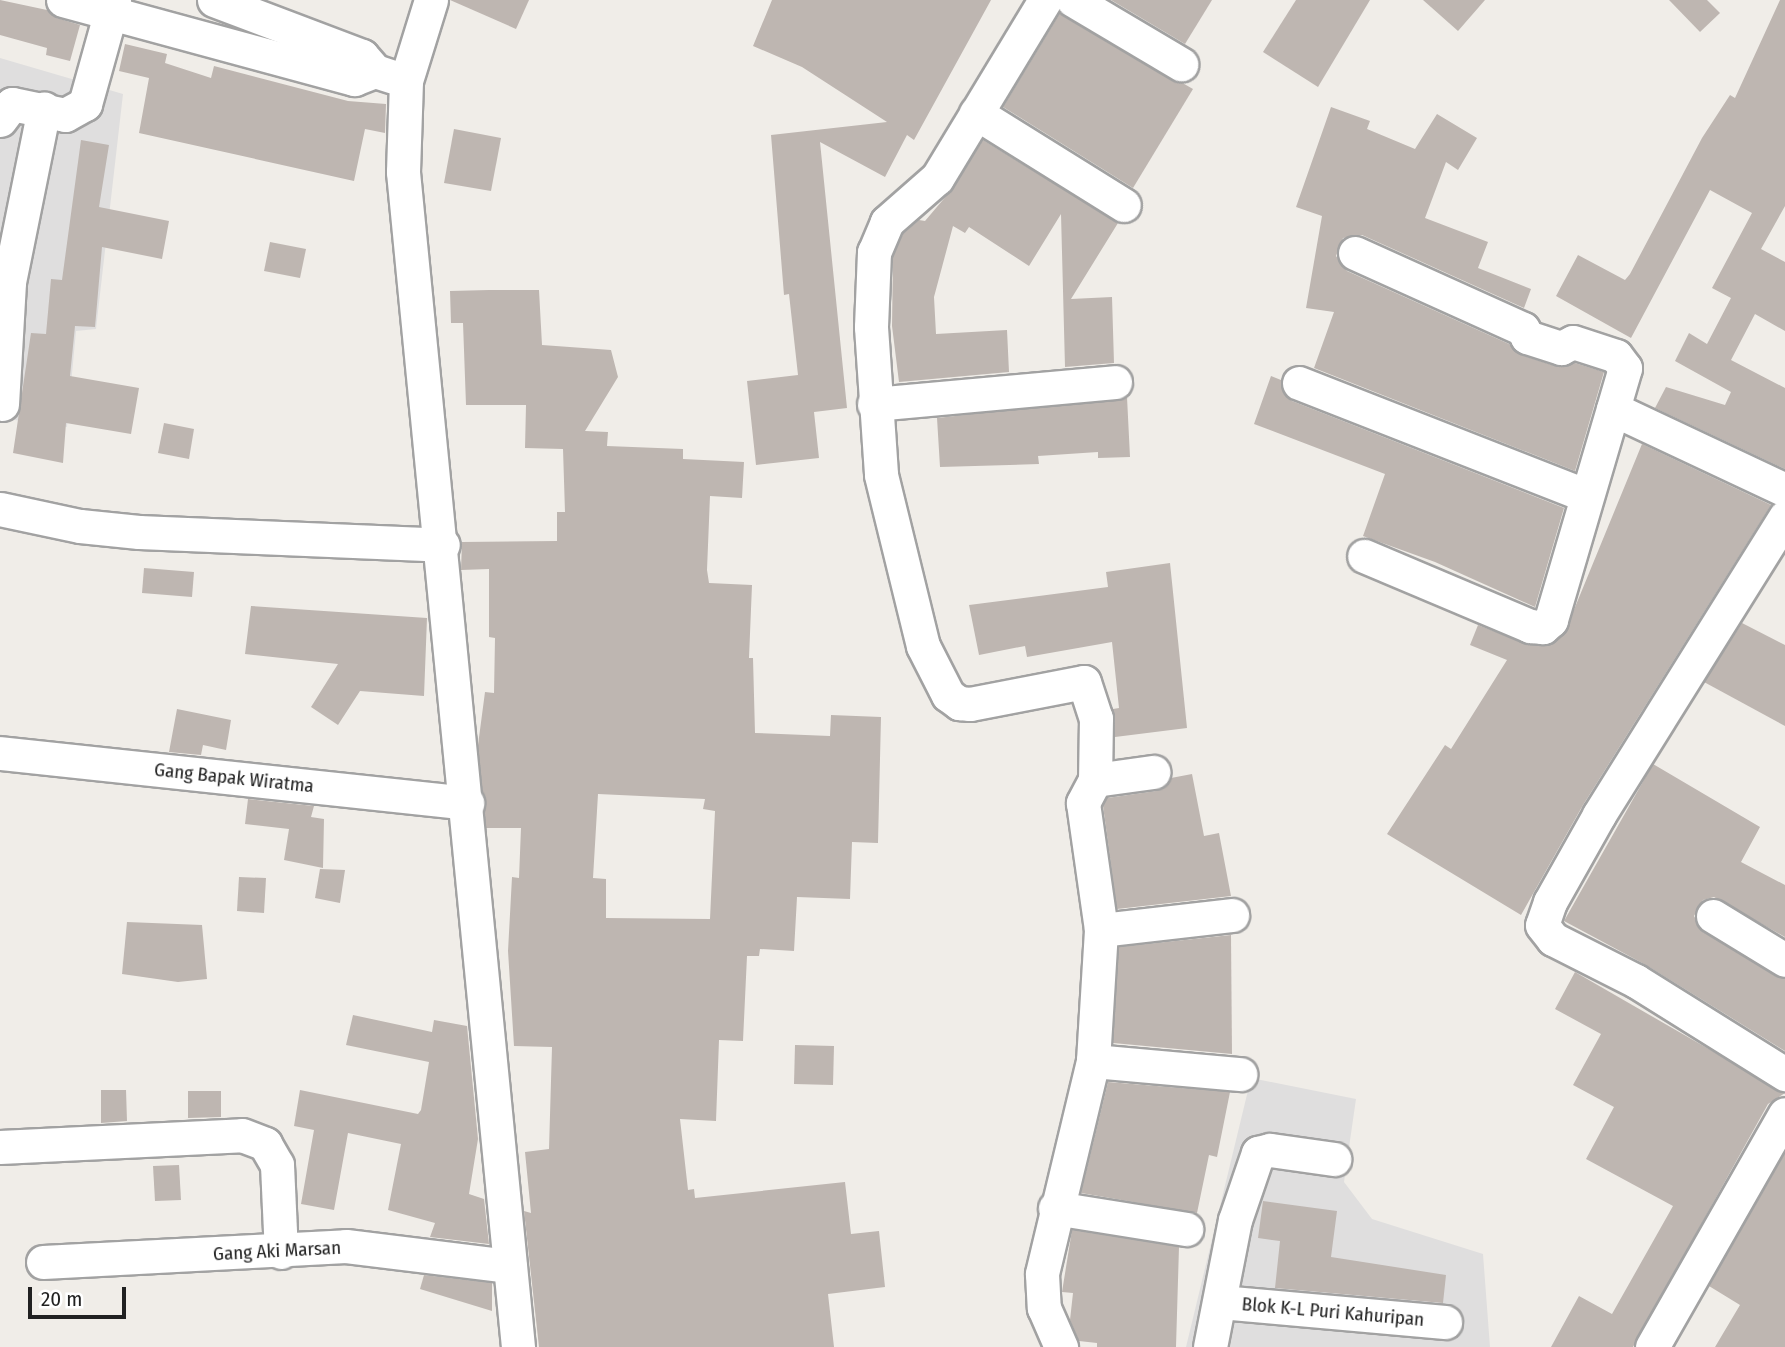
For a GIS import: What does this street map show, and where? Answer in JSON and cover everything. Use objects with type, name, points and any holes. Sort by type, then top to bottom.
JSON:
[{"type":"street","points":[[63,0],[112,6],[354,79],[374,71]]},
{"type":"street","points":[[214,0],[362,57],[374,71],[406,81]]},
{"type":"street","points":[[431,0],[406,81],[403,172],[443,545],[518,1347]]},
{"type":"street","points":[[1045,0],[937,178],[887,222],[874,252],[874,404],[881,475],[897,551],[923,646],[948,695],[958,704],[970,704],[1084,682],[1096,718],[1095,780],[1083,803],[1101,930],[1093,1061],[1055,1208],[1042,1274],[1044,1308],[1061,1347]]},
{"type":"street","points":[[1073,0],[1181,64]]},
{"type":"street","points":[[0,120],[12,104],[44,109],[65,116],[85,104],[112,6]]},
{"type":"street","points":[[2,404],[9,282],[44,109]]},
{"type":"street","points":[[976,113],[1124,205]]},
{"type":"street","points":[[0,229],[9,282]]},
{"type":"street","points":[[1355,253],[1523,329],[1527,337],[1561,348],[1573,342],[1616,356],[1625,369],[1550,620],[1543,626],[1530,626],[1364,555]]},
{"type":"street","points":[[874,404],[1115,382]]},
{"type":"street","points":[[1299,383],[1587,496]]},
{"type":"street","points":[[1613,410],[1785,490]]},
{"type":"street","points":[[0,509],[80,526],[139,532],[443,545]]},
{"type":"street","points":[[1780,538],[1599,815],[1550,902],[1542,925],[1553,939],[1636,982],[1785,1074]]},
{"type":"street","name":"Gang Bapak Wiratma","points":[[0,753],[467,803]]},
{"type":"street","points":[[1095,780],[1153,772]]},
{"type":"street","points":[[1101,930],[1232,915]]},
{"type":"street","points":[[1713,916],[1785,960]]},
{"type":"street","points":[[1093,1061],[1240,1074]]},
{"type":"street","points":[[1652,1347],[1785,1114]]},
{"type":"street","points":[[0,1147],[242,1135],[265,1144],[277,1165],[281,1251]]},
{"type":"street","points":[[1210,1347],[1235,1220],[1258,1153],[1270,1150],[1334,1159]]},
{"type":"street","points":[[1055,1208],[1186,1229]]},
{"type":"street","name":"Gang Aki Marsan","points":[[43,1262],[346,1246],[510,1266]]},
{"type":"street","name":"Blok K-L Puri Kahuripan","points":[[1220,1301],[1446,1322]]},
{"type":"shaded area","points":[[0,58],[123,94],[96,329],[76,331],[67,427],[0,418]]},
{"type":"shaded area","points":[[1251,1078],[1356,1099],[1344,1182],[1372,1219],[1483,1254],[1490,1347],[1186,1347]]},
{"type":"building","points":[[0,0],[47,10],[57,18],[80,25],[70,61],[46,55],[47,48],[0,35]]},
{"type":"building","points":[[450,0],[529,0],[516,29]]},
{"type":"building","points":[[772,0],[991,0],[914,140],[907,135],[885,177],[820,142],[847,408],[814,412],[819,458],[756,465],[747,381],[798,375],[789,294],[784,295],[771,135],[887,122],[802,67],[753,46]]},
{"type":"building","points":[[1111,0],[1212,0],[1185,44]]},
{"type":"building","points":[[1296,0],[1370,0],[1318,87],[1263,52]]},
{"type":"building","points":[[1423,0],[1485,0],[1458,31]]},
{"type":"building","points":[[1669,0],[1707,0],[1720,13],[1700,32]]},
{"type":"building","points":[[1780,0],[1785,0],[1785,206],[1761,249],[1785,262],[1785,331],[1755,314],[1731,360],[1785,388],[1785,469],[1655,408],[1666,387],[1725,405],[1731,392],[1675,361],[1689,333],[1707,344],[1731,298],[1712,288],[1752,213],[1710,190],[1631,338],[1556,296],[1578,255],[1625,280],[1630,274],[1702,138],[1730,95],[1735,98]]},
{"type":"building","points":[[1060,13],[1193,89],[1133,188],[1003,107]]},
{"type":"building","points":[[125,44],[167,54],[165,63],[211,78],[214,66],[348,101],[386,104],[385,133],[365,129],[354,181],[139,133],[149,78],[119,71]]},
{"type":"building","points":[[1331,107],[1370,121],[1367,129],[1415,149],[1437,114],[1477,138],[1458,170],[1446,162],[1425,218],[1488,242],[1478,268],[1531,289],[1524,308],[1362,235],[1343,238],[1336,256],[1347,271],[1509,344],[1521,355],[1555,366],[1575,363],[1604,372],[1575,471],[1314,368],[1334,312],[1306,308],[1322,216],[1296,207]]},
{"type":"building","points":[[454,129],[501,138],[491,191],[444,183]]},
{"type":"building","points":[[81,140],[109,145],[99,207],[169,221],[162,259],[102,247],[95,327],[75,326],[70,376],[139,388],[131,434],[66,423],[63,463],[13,453],[31,333],[46,334],[51,279],[62,280]]},
{"type":"building","points":[[983,140],[1118,223],[1071,299],[1112,297],[1114,363],[1065,367],[1061,214],[1029,266],[969,227],[965,233],[953,226],[934,297],[936,334],[1007,330],[1009,372],[899,382],[892,326],[893,256],[903,234],[919,220],[925,221],[953,188]]},
{"type":"building","points":[[270,242],[306,249],[300,278],[264,271]]},
{"type":"building","points":[[539,290],[542,345],[611,350],[618,377],[585,431],[608,432],[607,446],[683,449],[683,459],[744,462],[742,498],[710,496],[707,570],[709,583],[752,585],[749,658],[753,658],[755,733],[830,736],[831,715],[881,717],[878,843],[852,842],[850,899],[797,897],[794,951],[760,949],[759,956],[747,956],[743,1041],[719,1040],[716,1121],[680,1119],[688,1190],[694,1189],[695,1198],[845,1182],[851,1234],[879,1231],[885,1287],[828,1294],[834,1347],[539,1347],[524,1211],[531,1213],[525,1152],[549,1149],[552,1047],[514,1046],[508,951],[512,877],[519,878],[521,828],[486,828],[478,745],[485,692],[494,693],[495,638],[489,637],[489,569],[461,570],[462,542],[557,541],[557,512],[565,512],[563,449],[525,448],[526,405],[466,405],[463,323],[451,323],[450,291]],"holes":[[[598,794],[705,799],[703,809],[715,811],[710,919],[606,918],[606,879],[593,878]]]},
{"type":"building","points":[[1271,376],[1281,380],[1284,394],[1292,401],[1564,508],[1535,607],[1435,562],[1363,536],[1385,474],[1254,424]]},
{"type":"building","points":[[1127,397],[1130,457],[1098,458],[1098,452],[1038,456],[1039,464],[940,467],[937,418]]},
{"type":"building","points":[[164,423],[194,429],[189,459],[158,453]]},
{"type":"building","points":[[1642,444],[1771,505],[1583,805],[1521,915],[1387,834],[1445,745],[1451,749],[1507,660],[1470,645],[1478,625],[1529,645],[1549,645],[1564,634]]},
{"type":"building","points":[[1170,563],[1187,728],[1115,737],[1113,709],[1119,708],[1112,642],[1027,657],[1025,646],[979,655],[969,605],[1108,587],[1106,572]]},
{"type":"building","points":[[144,568],[194,572],[192,597],[142,593]]},
{"type":"building","points":[[251,606],[427,618],[424,696],[360,691],[338,725],[311,707],[338,664],[245,654]]},
{"type":"building","points":[[1742,623],[1785,645],[1785,726],[1704,682]]},
{"type":"building","points":[[177,709],[231,720],[226,750],[203,745],[201,755],[169,752]]},
{"type":"building","points":[[1653,764],[1760,827],[1741,862],[1785,885],[1785,937],[1714,897],[1703,900],[1694,916],[1703,932],[1785,979],[1785,1051],[1646,965],[1564,921]]},
{"type":"building","points":[[1192,774],[1204,836],[1219,833],[1231,896],[1117,909],[1103,806],[1107,798],[1156,791],[1171,778]]},
{"type":"building","points":[[248,799],[314,806],[311,817],[324,819],[323,868],[284,860],[289,829],[245,824]]},
{"type":"building","points":[[320,869],[345,870],[340,903],[315,898]]},
{"type":"building","points":[[239,877],[266,878],[264,913],[237,911]]},
{"type":"building","points":[[127,922],[202,925],[207,979],[178,982],[122,974]]},
{"type":"building","points":[[1231,935],[1232,1054],[1113,1043],[1119,947]]},
{"type":"building","points":[[1575,972],[1785,1093],[1768,1104],[1633,1347],[1551,1347],[1579,1296],[1612,1314],[1673,1206],[1586,1159],[1614,1107],[1573,1085],[1601,1034],[1555,1009]]},
{"type":"building","points":[[353,1015],[432,1032],[434,1020],[467,1026],[478,1139],[469,1194],[484,1199],[489,1244],[430,1237],[435,1223],[388,1210],[401,1144],[348,1133],[334,1210],[301,1204],[314,1130],[294,1126],[300,1090],[418,1114],[421,1110],[429,1062],[346,1045]]},
{"type":"building","points":[[795,1045],[834,1046],[833,1085],[794,1084]]},
{"type":"building","points":[[1108,1082],[1230,1092],[1217,1157],[1209,1155],[1197,1213],[1081,1193]]},
{"type":"building","points":[[101,1090],[126,1090],[127,1121],[101,1123]]},
{"type":"building","points":[[188,1091],[221,1091],[221,1117],[188,1118]]},
{"type":"building","points":[[1785,1153],[1785,1347],[1715,1347],[1740,1305],[1709,1286]]},
{"type":"building","points":[[179,1165],[181,1200],[155,1201],[153,1166]]},
{"type":"building","points":[[1263,1201],[1337,1211],[1331,1257],[1446,1275],[1443,1303],[1275,1288],[1280,1241],[1258,1238]]},
{"type":"building","points":[[1072,1230],[1179,1247],[1176,1347],[1097,1347],[1097,1343],[1079,1341],[1070,1320],[1073,1293],[1062,1292]]},
{"type":"building","points":[[424,1275],[492,1283],[492,1311],[420,1289]]}]
